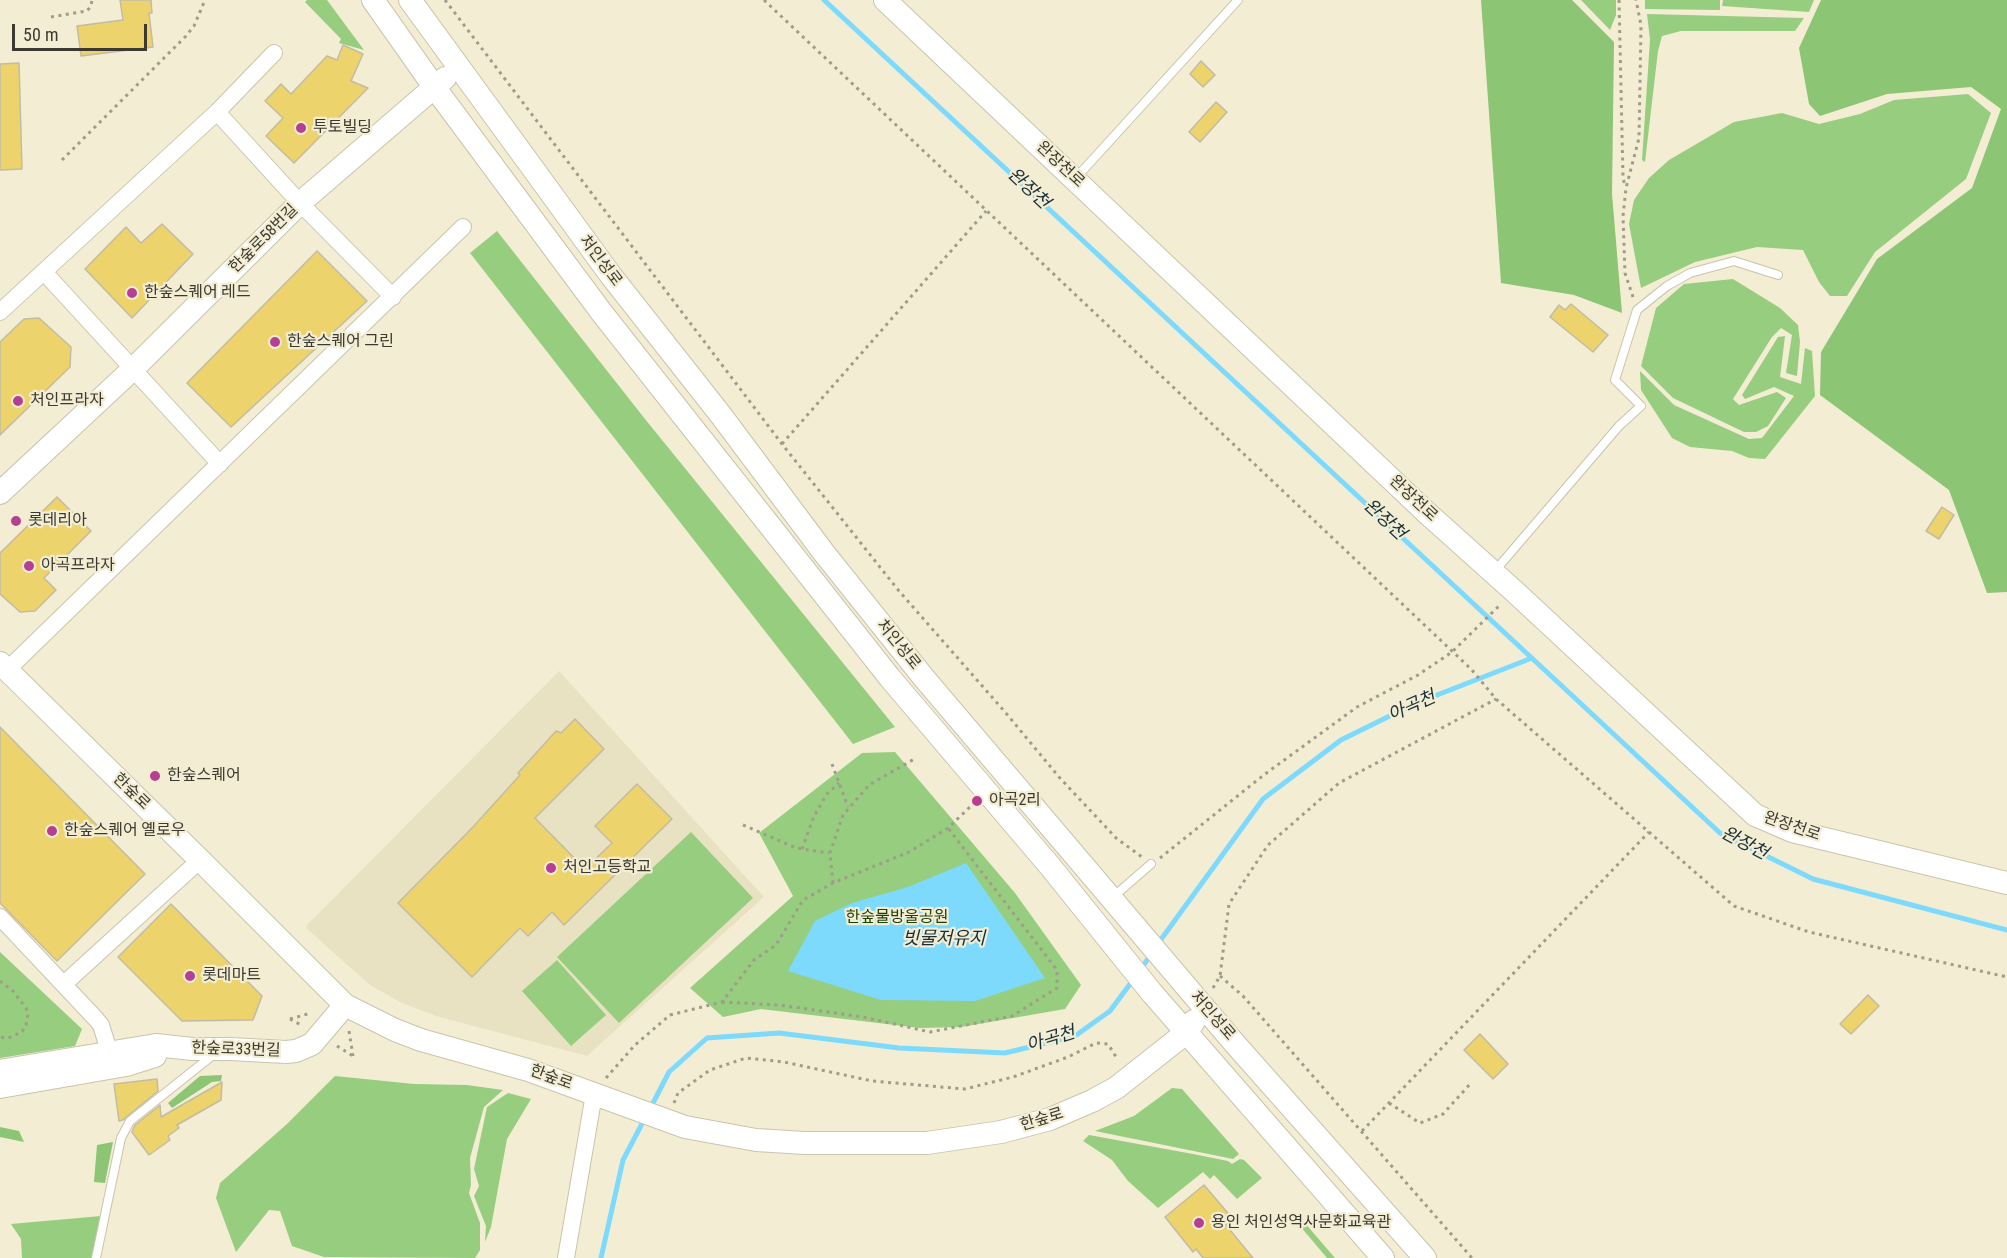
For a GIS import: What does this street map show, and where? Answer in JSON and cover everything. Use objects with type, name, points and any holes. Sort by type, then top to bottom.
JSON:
[{"type":"street","name":"처인성로","points":[[373,0],[435,88],[602,313],[890,678],[1049,865],[1152,993],[1383,1258]]},
{"type":"street","name":"처인성로","points":[[410,0],[612,277],[720,414],[824,553],[924,678],[1171,969],[1425,1258]]},
{"type":"street","name":"완장천로","points":[[885,0],[1427,513],[1755,815],[1792,831],[2007,883]]},
{"type":"street","points":[[0,312],[217,112],[274,53]]},
{"type":"street","name":"한숲로58번길","points":[[0,493],[134,368],[300,203],[435,88],[457,66]]},
{"type":"street","points":[[217,112],[300,203],[393,297]]},
{"type":"street","points":[[3,667],[220,464],[463,227]]},
{"type":"street","points":[[44,272],[220,464]]},
{"type":"street","name":"한숲로","points":[[3,667],[345,1005],[421,1040],[503,1061],[685,1127],[756,1140],[832,1144],[927,1143],[1001,1132],[1050,1119],[1092,1101],[1130,1077],[1187,1032],[1203,1006]]},
{"type":"street","points":[[64,984],[200,860]]},
{"type":"street","points":[[0,916],[101,1025],[109,1052]]},
{"type":"street","name":"한숲로33번길","points":[[0,1071],[156,1045],[286,1052],[303,1048],[319,1036],[345,1005]]},
{"type":"street","name":"한숲로33번길","points":[[0,1087],[126,1065],[180,1048]]},
{"type":"street","points":[[566,1258],[594,1094]]},
{"type":"lane","points":[[1074,179],[1238,0]]},
{"type":"lane","points":[[1494,573],[1619,426],[1641,406],[1615,380],[1637,310],[1666,286],[1690,273],[1734,261],[1778,275]]},
{"type":"lane","points":[[1118,906],[1151,864]]},
{"type":"lane","points":[[96,1258],[121,1138],[130,1121],[220,1049]]},
{"type":"path","points":[[51,17],[87,11],[92,0]]},
{"type":"path","points":[[62,160],[186,36],[194,26],[205,0]]},
{"type":"path","points":[[445,0],[782,444],[899,591],[1059,777],[1116,838],[1151,864],[1211,819],[1265,774],[1349,713],[1418,675],[1452,652],[1497,608]]},
{"type":"path","points":[[764,0],[1471,669],[1496,699],[1734,906],[1809,932],[2007,977]]},
{"type":"path","points":[[1619,0],[1623,177],[1626,188]]},
{"type":"path","points":[[1636,0],[1641,25],[1639,138],[1626,188],[1623,216],[1625,273],[1637,310]]},
{"type":"path","points":[[782,444],[986,211]]},
{"type":"path","points":[[1203,1006],[1220,976],[1228,904],[1268,845],[1339,783],[1496,699]]},
{"type":"path","points":[[832,883],[830,853],[843,815],[869,785],[916,758]]},
{"type":"path","points":[[832,764],[849,808]]},
{"type":"path","points":[[802,849],[814,816],[827,794],[839,783]]},
{"type":"path","points":[[722,1002],[754,960],[776,945],[802,900],[832,883],[909,852],[948,828],[986,791]]},
{"type":"path","points":[[743,825],[802,849],[830,853]]},
{"type":"path","points":[[594,1094],[609,1073],[635,1045],[670,1015],[722,1002],[779,1005],[863,1017],[930,1032],[1012,1016],[1057,988],[1057,970],[948,828]]},
{"type":"path","points":[[1362,1131],[1649,832]]},
{"type":"path","points":[[1220,976],[1243,996],[1472,1258]]},
{"type":"path","points":[[0,981],[13,992],[28,1014],[22,1032],[8,1038],[0,1037]]},
{"type":"path","points":[[664,1121],[678,1093],[710,1070],[746,1058],[784,1062],[873,1081],[964,1089],[1013,1077],[1068,1057],[1096,1043],[1108,1044],[1130,1077]]},
{"type":"path","points":[[1389,1103],[1420,1123],[1443,1114],[1471,1083]]},
{"type":"shaded area","name":"처인고등학교","points":[[559,671],[764,897],[587,1056],[436,1016],[400,1002],[370,985],[306,928]]},
{"type":"green space","points":[[307,0],[327,0],[364,50],[339,43],[341,39],[305,2]]},
{"type":"green space","points":[[1481,0],[1572,0],[1614,42],[1612,194],[1622,313],[1574,295],[1501,283]]},
{"type":"green space","points":[[1581,0],[1616,0],[1616,15],[1610,30]]},
{"type":"green space","points":[[1645,0],[1720,0],[1720,10],[1645,9]]},
{"type":"green space","points":[[1723,0],[1814,0],[1809,12],[1722,6]]},
{"type":"green space","points":[[1821,0],[2007,0],[2007,592],[1987,593],[1949,490],[1820,395],[1821,352],[1877,259],[1972,188],[2001,109],[1971,87],[1887,94],[1820,116],[1809,104],[1799,48]]},
{"type":"green space","points":[[1647,14],[1804,18],[1795,31],[1681,31],[1662,36],[1658,51],[1645,162],[1642,160],[1650,40]]},
{"type":"green space","points":[[1968,94],[1991,113],[1966,179],[1875,252],[1847,296],[1830,296],[1819,282],[1803,250],[1757,247],[1695,262],[1641,288],[1629,224],[1634,200],[1649,178],[1669,160],[1734,122],[1782,113],[1819,124],[1860,114],[1894,100]]},
{"type":"green space","points":[[497,231],[645,419],[895,727],[853,744],[470,253]]},
{"type":"green space","points":[[1733,279],[1780,308],[1798,325],[1800,342],[1797,376],[1786,373],[1792,335],[1781,328],[1772,337],[1733,399],[1739,405],[1777,392],[1786,398],[1768,426],[1756,432],[1744,432],[1673,398],[1641,366],[1656,308],[1684,284]]},
{"type":"green space","points":[[1785,336],[1780,377],[1801,384],[1805,348],[1812,351],[1815,396],[1765,459],[1749,458],[1732,451],[1690,447],[1672,438],[1641,390],[1640,371],[1674,405],[1749,439],[1762,438],[1794,396],[1774,387],[1745,399],[1742,395],[1778,337]]},
{"type":"green space","name":"한숲물방울공원","points":[[895,752],[1015,893],[1081,985],[1065,1009],[961,1027],[920,1028],[761,1009],[723,1017],[690,988],[793,896],[759,833],[862,753]]},
{"type":"green space","points":[[691,832],[753,898],[619,1023],[557,957]]},
{"type":"green space","points":[[0,952],[82,1029],[75,1046],[0,1058]]},
{"type":"green space","points":[[557,960],[606,1015],[571,1046],[522,991]]},
{"type":"green space","points":[[222,1075],[221,1081],[212,1082],[172,1108],[168,1103],[200,1076]]},
{"type":"green space","points":[[335,1076],[414,1084],[467,1085],[503,1090],[484,1107],[470,1158],[469,1193],[480,1223],[480,1250],[475,1258],[324,1257],[292,1246],[280,1211],[269,1210],[236,1252],[216,1198],[220,1183],[287,1124]]},
{"type":"green space","points":[[1172,1088],[1182,1089],[1239,1154],[1233,1159],[1095,1131],[1134,1116]]},
{"type":"green space","points":[[508,1093],[531,1099],[507,1139],[491,1227],[485,1242],[486,1226],[474,1196],[479,1186],[474,1169],[487,1107]]},
{"type":"green space","points":[[0,1127],[19,1131],[24,1142],[0,1137]]},
{"type":"green space","points":[[1089,1135],[1228,1161],[1232,1164],[1240,1159],[1244,1160],[1262,1178],[1237,1199],[1214,1175],[1210,1179],[1203,1172],[1158,1208],[1128,1181],[1112,1160],[1083,1141]]},
{"type":"green space","points":[[113,1142],[105,1183],[94,1182],[97,1145]]},
{"type":"green space","points":[[101,1216],[92,1258],[22,1258],[21,1239],[11,1224]]},
{"type":"green space","points":[[1304,1222],[1335,1258],[1327,1258],[1300,1226]]},
{"type":"water","name":"빗물저유지","points":[[966,863],[1045,978],[975,1001],[881,1000],[788,971],[815,921],[852,903],[908,887]]},
{"type":"building","points":[[120,0],[151,0],[152,13],[149,13],[153,47],[81,56],[77,26],[123,20]]},
{"type":"building","points":[[343,45],[363,54],[351,81],[368,88],[294,163],[266,136],[283,118],[265,101],[281,84],[291,94],[327,56],[337,60]]},
{"type":"building","points":[[1201,61],[1215,75],[1203,87],[1190,74]]},
{"type":"building","points":[[19,63],[22,169],[0,170],[0,64]]},
{"type":"building","points":[[1216,102],[1227,112],[1200,142],[1189,132]]},
{"type":"building","name":"한숲스퀘어 레드","points":[[162,224],[193,254],[132,318],[85,269],[126,227],[141,243]]},
{"type":"building","name":"한숲스퀘어 그린","points":[[317,251],[367,301],[231,427],[187,383]]},
{"type":"building","points":[[1571,304],[1608,335],[1593,352],[1550,317],[1559,305],[1565,310]]},
{"type":"building","name":"처인프라자","points":[[39,318],[71,347],[70,367],[0,435],[0,342],[24,319]]},
{"type":"building","name":"아곡프라자","points":[[57,497],[91,531],[44,578],[56,590],[35,611],[20,612],[0,594],[0,553]]},
{"type":"building","points":[[1942,507],[1954,515],[1939,539],[1926,531]]},
{"type":"building","points":[[575,719],[604,749],[535,818],[585,869],[612,843],[595,826],[637,784],[672,819],[564,925],[552,912],[528,936],[520,928],[472,977],[398,903],[473,827],[556,731],[561,733]]},
{"type":"building","name":"한숲스퀘어 옐로우","points":[[0,727],[145,874],[57,961],[0,903]]},
{"type":"building","name":"롯데마트","points":[[171,904],[262,996],[253,1020],[182,1021],[118,957]]},
{"type":"building","points":[[1868,995],[1879,1006],[1851,1034],[1840,1024]]},
{"type":"building","points":[[1480,1034],[1508,1064],[1493,1079],[1464,1050]]},
{"type":"building","points":[[157,1079],[158,1091],[119,1121],[114,1084]]},
{"type":"building","points":[[222,1082],[221,1100],[177,1125],[179,1128],[168,1136],[170,1140],[149,1155],[132,1132],[135,1125],[160,1105],[161,1117]]},
{"type":"building","name":"용인 처인성역사문화교육관","points":[[1204,1185],[1233,1219],[1226,1225],[1253,1258],[1203,1258],[1196,1249],[1193,1252],[1165,1217]]},
{"type":"waterway","name":"완장천","points":[[824,0],[1720,833],[1813,879],[2007,930]]},
{"type":"waterway","name":"아곡천","points":[[1157,945],[1263,799],[1341,740],[1414,704],[1532,658]]},
{"type":"waterway","name":"아곡천","points":[[1140,970],[1152,953]]},
{"type":"waterway","name":"아곡천","points":[[650,1109],[669,1072],[707,1038],[779,1033],[899,1048],[1005,1053],[1075,1036],[1110,1011],[1133,980]]},
{"type":"waterway","name":"아곡천","points":[[601,1258],[623,1160],[645,1118]]},
{"type":"place","name":"투토빌딩","points":[[301,128]]},
{"type":"place","name":"한숲스퀘어 레드","points":[[132,293]]},
{"type":"place","name":"한숲스퀘어 그린","points":[[275,342]]},
{"type":"place","name":"처인프라자","points":[[18,401]]},
{"type":"place","name":"롯데리아","points":[[16,521]]},
{"type":"place","name":"아곡프라자","points":[[29,566]]},
{"type":"place","name":"한숲스퀘어","points":[[155,776]]},
{"type":"place","name":"아곡2리","points":[[977,801]]},
{"type":"place","name":"한숲스퀘어 옐로우","points":[[52,831]]},
{"type":"place","name":"처인고등학교","points":[[551,868]]},
{"type":"place","name":"롯데마트","points":[[190,976]]},
{"type":"place","name":"용인 처인성역사문화교육관","points":[[1199,1223]]}]
